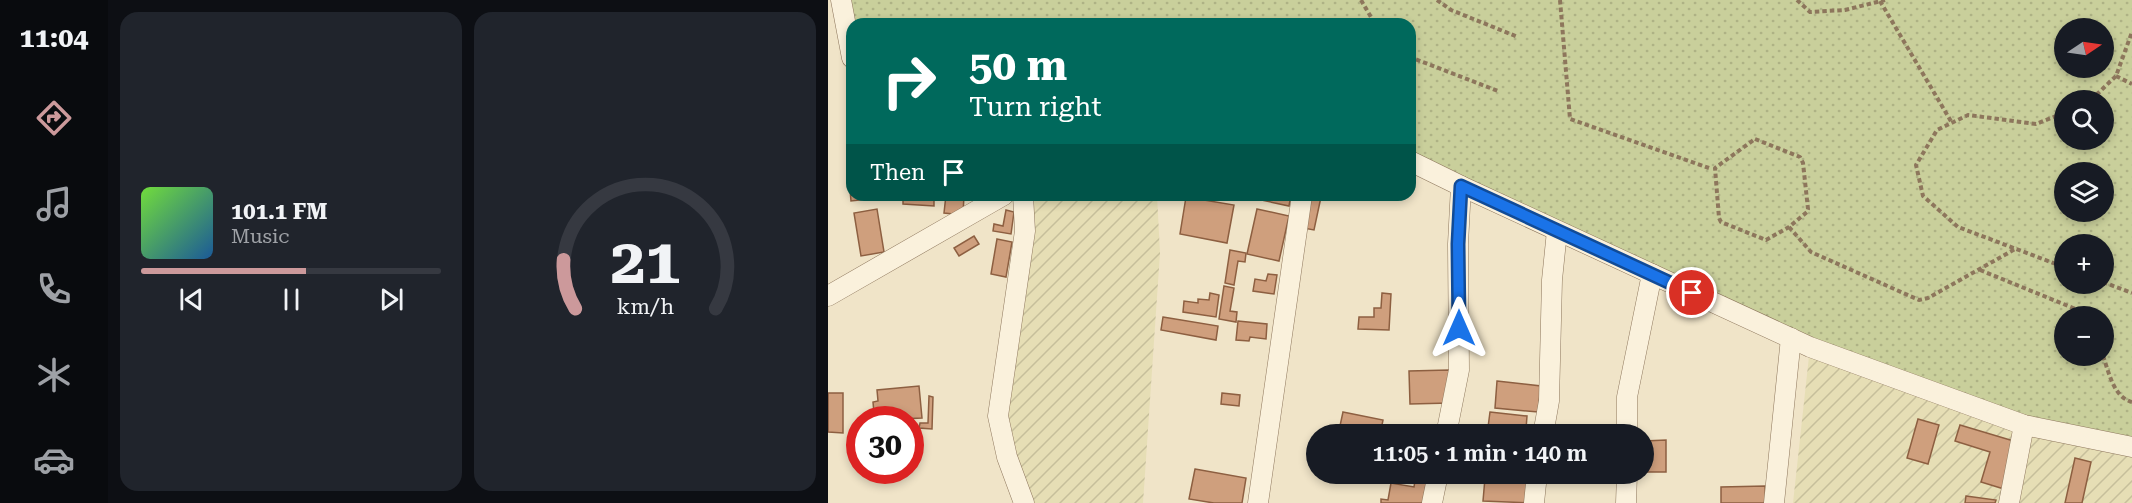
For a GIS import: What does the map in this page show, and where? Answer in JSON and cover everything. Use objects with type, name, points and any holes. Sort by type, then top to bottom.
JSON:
[{"type":"street","points":[[841,0],[846,26]]},
{"type":"street","points":[[1416,164],[1791,338],[2024,425],[2132,447]]},
{"type":"street","points":[[1448,424],[1459,370],[1458,244],[1461,186]]},
{"type":"street","points":[[828,296],[994,201]]},
{"type":"street","points":[[1023,201],[1025,231],[998,416],[1007,457],[1024,503]]},
{"type":"street","points":[[1258,503],[1301,201]]},
{"type":"street","points":[[1545,424],[1549,400],[1552,280],[1557,231]]},
{"type":"street","points":[[1627,424],[1627,397],[1652,274]]},
{"type":"street","points":[[1774,503],[1791,338]]},
{"type":"street","points":[[2009,503],[2024,425]]},
{"type":"street","points":[[1432,503],[1436,484]]},
{"type":"street","points":[[1534,503],[1536,484]]},
{"type":"street","points":[[1626,503],[1627,484]]},
{"type":"path","points":[[1361,0],[1372,18]]},
{"type":"path","points":[[1437,0],[1451,10],[1518,37]]},
{"type":"path","points":[[1560,0],[1570,120],[1709,168]]},
{"type":"path","points":[[1797,0],[1810,12],[1845,10],[1883,1],[1952,123]]},
{"type":"path","points":[[2101,90],[2116,76],[2132,32]]},
{"type":"path","points":[[1416,59],[1498,91]]},
{"type":"path","points":[[2116,76],[2132,84]]},
{"type":"path","points":[[2054,117],[2036,124],[1968,115],[1937,130],[1916,165],[1923,196],[1958,227],[2054,263]]},
{"type":"path","points":[[1751,140],[1760,140],[1803,160],[1808,208],[1804,215],[1789,227],[1766,240],[1721,222],[1719,218],[1715,168],[1751,140]]},
{"type":"path","points":[[1789,227],[1811,252],[1919,300],[1928,298],[2017,248]]},
{"type":"path","points":[[1979,269],[2068,306]]},
{"type":"path","points":[[2114,286],[2132,293]]},
{"type":"path","points":[[2107,366],[2120,396],[2132,402]]},
{"type":"shaded area","points":[[1022,201],[1157,201],[1160,253],[1143,503],[1024,503],[998,416]]},
{"type":"shaded area","points":[[1810,347],[2132,447],[2132,503],[1793,503]]},
{"type":"green space","points":[[841,0],[2132,0],[2132,447],[2024,425],[1810,347],[1416,164],[1416,18],[849,18]]},
{"type":"building","points":[[903,201],[934,201],[934,206],[903,204]]},
{"type":"building","points":[[945,201],[964,201],[963,215],[944,213]]},
{"type":"building","points":[[1185,201],[1210,201],[1234,205],[1227,243],[1180,234]]},
{"type":"building","points":[[1266,201],[1290,201],[1289,206]]},
{"type":"building","points":[[1309,201],[1320,201],[1314,230],[1303,228]]},
{"type":"building","points":[[877,209],[884,252],[861,256],[854,213]]},
{"type":"building","points":[[1257,209],[1289,216],[1279,261],[1247,254]]},
{"type":"building","points":[[1006,210],[1014,212],[1011,234],[993,231],[994,224],[1003,226]]},
{"type":"building","points":[[974,236],[979,244],[959,256],[954,248]]},
{"type":"building","points":[[997,239],[1012,242],[1006,277],[991,274]]},
{"type":"building","points":[[1230,250],[1246,253],[1245,262],[1238,261],[1234,285],[1225,283]]},
{"type":"building","points":[[1268,274],[1277,275],[1274,294],[1253,291],[1255,279],[1266,281]]},
{"type":"building","points":[[1224,286],[1234,288],[1230,311],[1237,312],[1236,322],[1219,319]]},
{"type":"building","points":[[1210,293],[1219,295],[1216,317],[1183,312],[1184,301],[1198,303],[1198,299],[1209,300]]},
{"type":"building","points":[[1382,293],[1391,294],[1389,330],[1358,329],[1359,317],[1374,317],[1374,308],[1381,308]]},
{"type":"building","points":[[1163,317],[1218,326],[1216,340],[1161,330]]},
{"type":"building","points":[[1238,321],[1267,324],[1266,339],[1250,337],[1249,341],[1236,340]]},
{"type":"building","points":[[1449,370],[1450,403],[1410,404],[1409,371]]},
{"type":"building","points":[[1497,381],[1541,386],[1538,412],[1495,408]]},
{"type":"building","points":[[919,386],[921,406],[873,406],[873,402],[878,401],[877,390]]},
{"type":"building","points":[[828,393],[843,393],[843,433],[828,432]]},
{"type":"building","points":[[1222,393],[1240,395],[1239,406],[1221,404]]},
{"type":"building","points":[[929,396],[933,397],[932,429],[924,428],[924,423],[928,423]]},
{"type":"building","points":[[1343,412],[1383,420],[1382,424],[1340,424]]},
{"type":"building","points":[[1490,412],[1527,416],[1526,424],[1488,424]]},
{"type":"building","points":[[1918,419],[1939,425],[1928,464],[1907,458]]},
{"type":"building","points":[[1960,425],[2017,442],[2004,489],[1981,482],[1990,452],[1955,441]]},
{"type":"building","points":[[1666,440],[1666,472],[1654,472],[1654,441]]},
{"type":"building","points":[[2075,458],[2091,462],[2082,503],[2065,503]]},
{"type":"building","points":[[1195,469],[1246,478],[1242,503],[1214,503],[1189,499]]},
{"type":"building","points":[[1391,484],[1414,487],[1414,484],[1430,484],[1427,503],[1381,503],[1381,499],[1388,500]]},
{"type":"building","points":[[1484,484],[1534,484],[1532,503],[1483,501]]},
{"type":"building","points":[[1765,486],[1766,503],[1721,503],[1721,487]]},
{"type":"building","points":[[1966,496],[1996,500],[1995,503],[1965,503]]},
{"type":"route","points":[[1459,328],[1458,244],[1461,186],[1692,293]]}]
